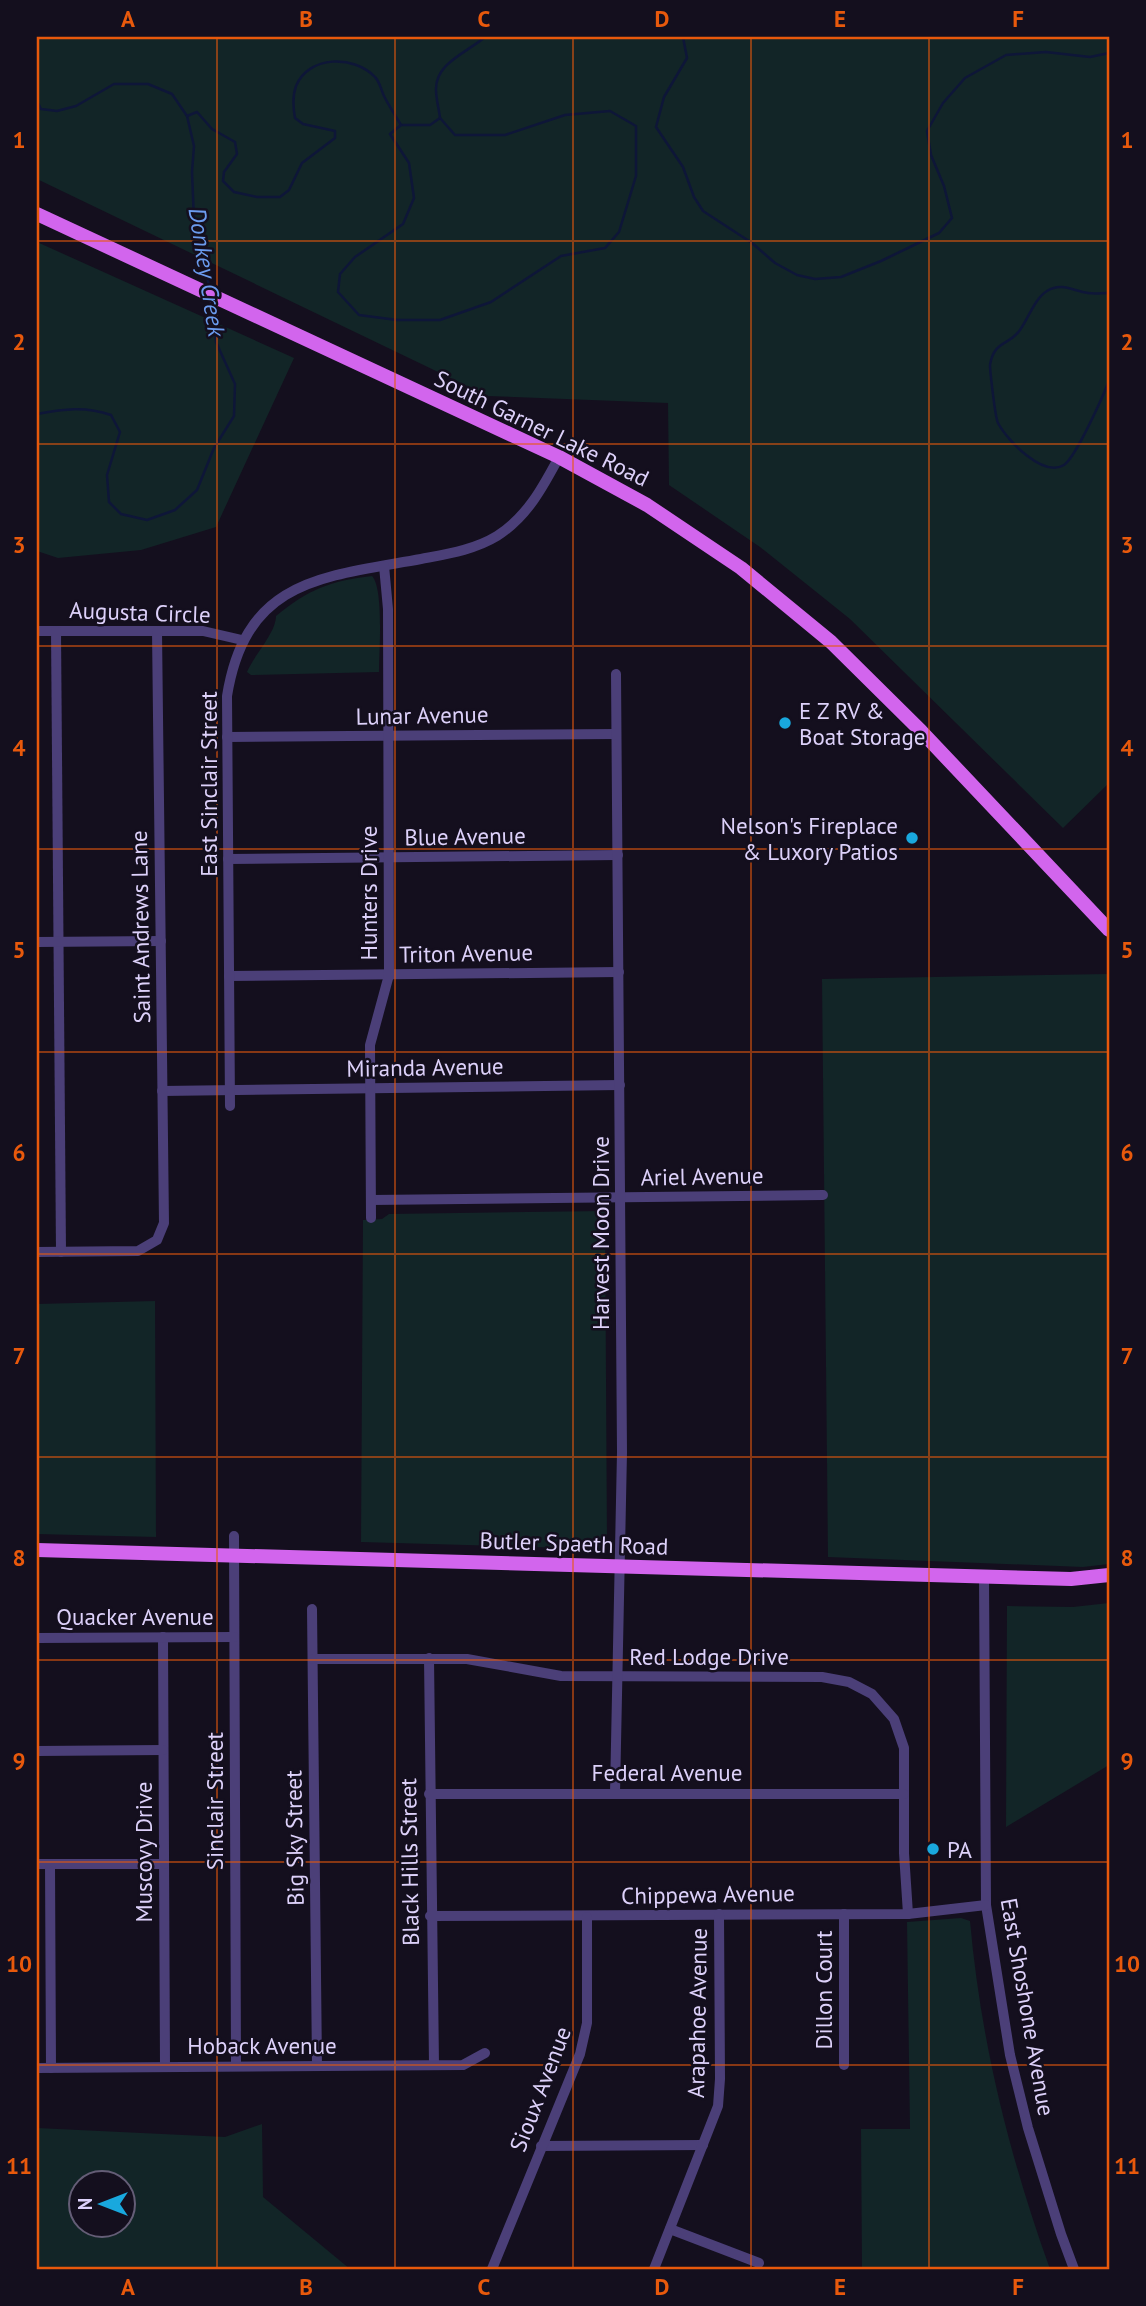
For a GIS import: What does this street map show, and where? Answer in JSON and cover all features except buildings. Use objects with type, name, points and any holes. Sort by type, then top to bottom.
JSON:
[{"type":"main road","name":"South Garner Lake Road","points":[[37,214],[559,457],[647,505],[741,568],[831,642],[921,731],[1109,930]]},
{"type":"main road","name":"Butler Spaeth Road","points":[[37,1550],[1071,1579],[1109,1575]]},
{"type":"street","name":"East Sinclair Street","points":[[230,1106],[227,696],[242,640],[257,618],[282,596],[313,582],[460,552],[497,536],[534,502],[559,457]]},
{"type":"street","name":"Hunters Drive","points":[[371,1218],[370,1045],[389,975],[388,609],[384,566]]},
{"type":"street","name":"Augusta Circle","points":[[37,631],[203,631],[242,640]]},
{"type":"street","points":[[37,1252],[61,1252],[56,631]]},
{"type":"street","name":"Saint Andrews Lane","points":[[61,1252],[138,1251],[157,1240],[164,1223],[157,631]]},
{"type":"street","name":"Harvest Moon Drive","points":[[615,1793],[622,1452],[616,674]]},
{"type":"street","name":"Lunar Avenue","points":[[228,737],[616,734]]},
{"type":"street","name":"Blue Avenue","points":[[228,859],[618,855]]},
{"type":"street","points":[[37,942],[161,941]]},
{"type":"street","name":"Triton Avenue","points":[[229,976],[619,972]]},
{"type":"street","name":"Miranda Avenue","points":[[162,1091],[620,1085]]},
{"type":"street","name":"Ariel Avenue","points":[[371,1200],[823,1195]]},
{"type":"street","name":"Sinclair Street","points":[[234,1536],[236,2066]]},
{"type":"street","name":"East Shoshone Avenue","points":[[984,1576],[986,1906],[997,1982],[1022,2104],[1044,2183],[1074,2269]]},
{"type":"street","name":"Big Sky Street","points":[[312,1609],[317,2066]]},
{"type":"street","name":"Muscovy Drive","points":[[163,1637],[165,2067]]},
{"type":"street","name":"Quacker Avenue","points":[[37,1638],[234,1637]]},
{"type":"street","name":"Black Hills Street","points":[[429,1658],[430,1916],[434,2066]]},
{"type":"street","name":"Red Lodge Drive","points":[[313,1659],[467,1659],[561,1676],[822,1677],[849,1682],[873,1694],[894,1719],[904,1748],[904,1853],[908,1914]]},
{"type":"street","points":[[37,1751],[163,1750]]},
{"type":"street","name":"Federal Avenue","points":[[429,1794],[904,1794]]},
{"type":"street","points":[[37,1864],[164,1864]]},
{"type":"street","points":[[50,1864],[51,2068]]},
{"type":"street","name":"Chippewa Avenue","points":[[430,1916],[908,1914],[986,1906]]},
{"type":"street","name":"Arapahoe Avenue","points":[[654,2269],[718,2106],[719,1914]]},
{"type":"street","name":"Dillon Court","points":[[844,1914],[845,2065]]},
{"type":"street","name":"Sioux Avenue","points":[[492,2269],[580,2053],[587,2023],[587,1917]]},
{"type":"street","name":"Hoback Avenue","points":[[37,2068],[434,2066],[463,2065],[485,2053]]},
{"type":"street","points":[[541,2146],[703,2145]]},
{"type":"street","points":[[670,2229],[759,2263]]},
{"type":"green space","points":[[37,37],[1109,37],[1109,783],[1063,828],[850,619],[760,547],[669,485],[668,403],[488,396],[37,179]]},
{"type":"green space","points":[[37,242],[294,358],[216,527],[141,550],[58,558],[37,551]]},
{"type":"green space","points":[[372,576],[376,583],[379,607],[379,672],[251,675],[247,672],[269,637],[276,616],[321,588]]},
{"type":"green space","points":[[1109,974],[1109,1564],[1083,1567],[828,1557],[822,979]]},
{"type":"green space","points":[[605,1211],[607,1545],[603,1549],[361,1542],[363,1220],[382,1219],[389,1214]]},
{"type":"green space","points":[[155,1301],[156,1537],[37,1534],[37,1304]]},
{"type":"green space","points":[[1109,1603],[1109,1765],[1006,1827],[1007,1606],[1073,1607]]},
{"type":"green space","points":[[961,1918],[970,1921],[989,2055],[1022,2184],[1050,2269],[862,2269],[861,2129],[910,2129],[907,1922]]},
{"type":"green space","points":[[262,2124],[263,2197],[350,2269],[37,2269],[37,2128],[225,2137]]},
{"type":"waterway","points":[[187,116],[197,112],[212,129],[235,142],[237,154],[224,172],[223,181],[234,192],[257,197],[280,197],[289,190],[302,163],[335,138],[335,131],[303,124],[295,118],[293,102],[296,86],[311,68],[332,62],[356,65],[377,79],[401,125],[430,125],[440,118],[436,90],[441,72],[485,37]]},
{"type":"waterway","points":[[683,37],[687,58],[664,97],[656,127],[683,167],[694,197],[703,211],[752,243],[775,263],[797,275],[815,279],[841,277],[881,261],[939,233],[952,218],[944,186],[931,155],[927,131],[943,103],[965,78],[1006,55],[1046,52],[1090,57],[1109,53]]},
{"type":"waterway","name":"Donkey Creek","points":[[37,101],[41,109],[57,111],[76,106],[114,84],[148,84],[172,94],[187,116],[194,146],[194,220],[210,290]]},
{"type":"waterway","points":[[401,125],[390,134],[409,163],[414,198],[403,224],[355,257],[340,274],[338,292],[359,315],[397,320],[440,320],[491,302],[561,256],[605,248],[619,232],[636,176],[636,126],[610,111],[565,115],[505,135],[455,135],[440,118]]},
{"type":"waterway","points":[[1109,293],[1088,293],[1063,287],[1047,291],[1039,298],[1016,335],[998,347],[990,365],[998,423],[1026,455],[1036,462],[1056,468],[1064,465],[1075,451],[1109,381]]},
{"type":"waterway","name":"Donkey Creek","points":[[37,414],[74,409],[111,415],[120,432],[107,475],[109,502],[121,514],[147,520],[175,510],[197,490],[214,448],[234,416],[235,384],[216,342],[212,300]]},
{"type":"place","name":"E Z RV & Boat Storage","points":[[785,723]]},
{"type":"place","name":"Nelson's Fireplace & Luxory Patios","points":[[912,838]]},
{"type":"place","name":"PA","points":[[933,1849]]}]
